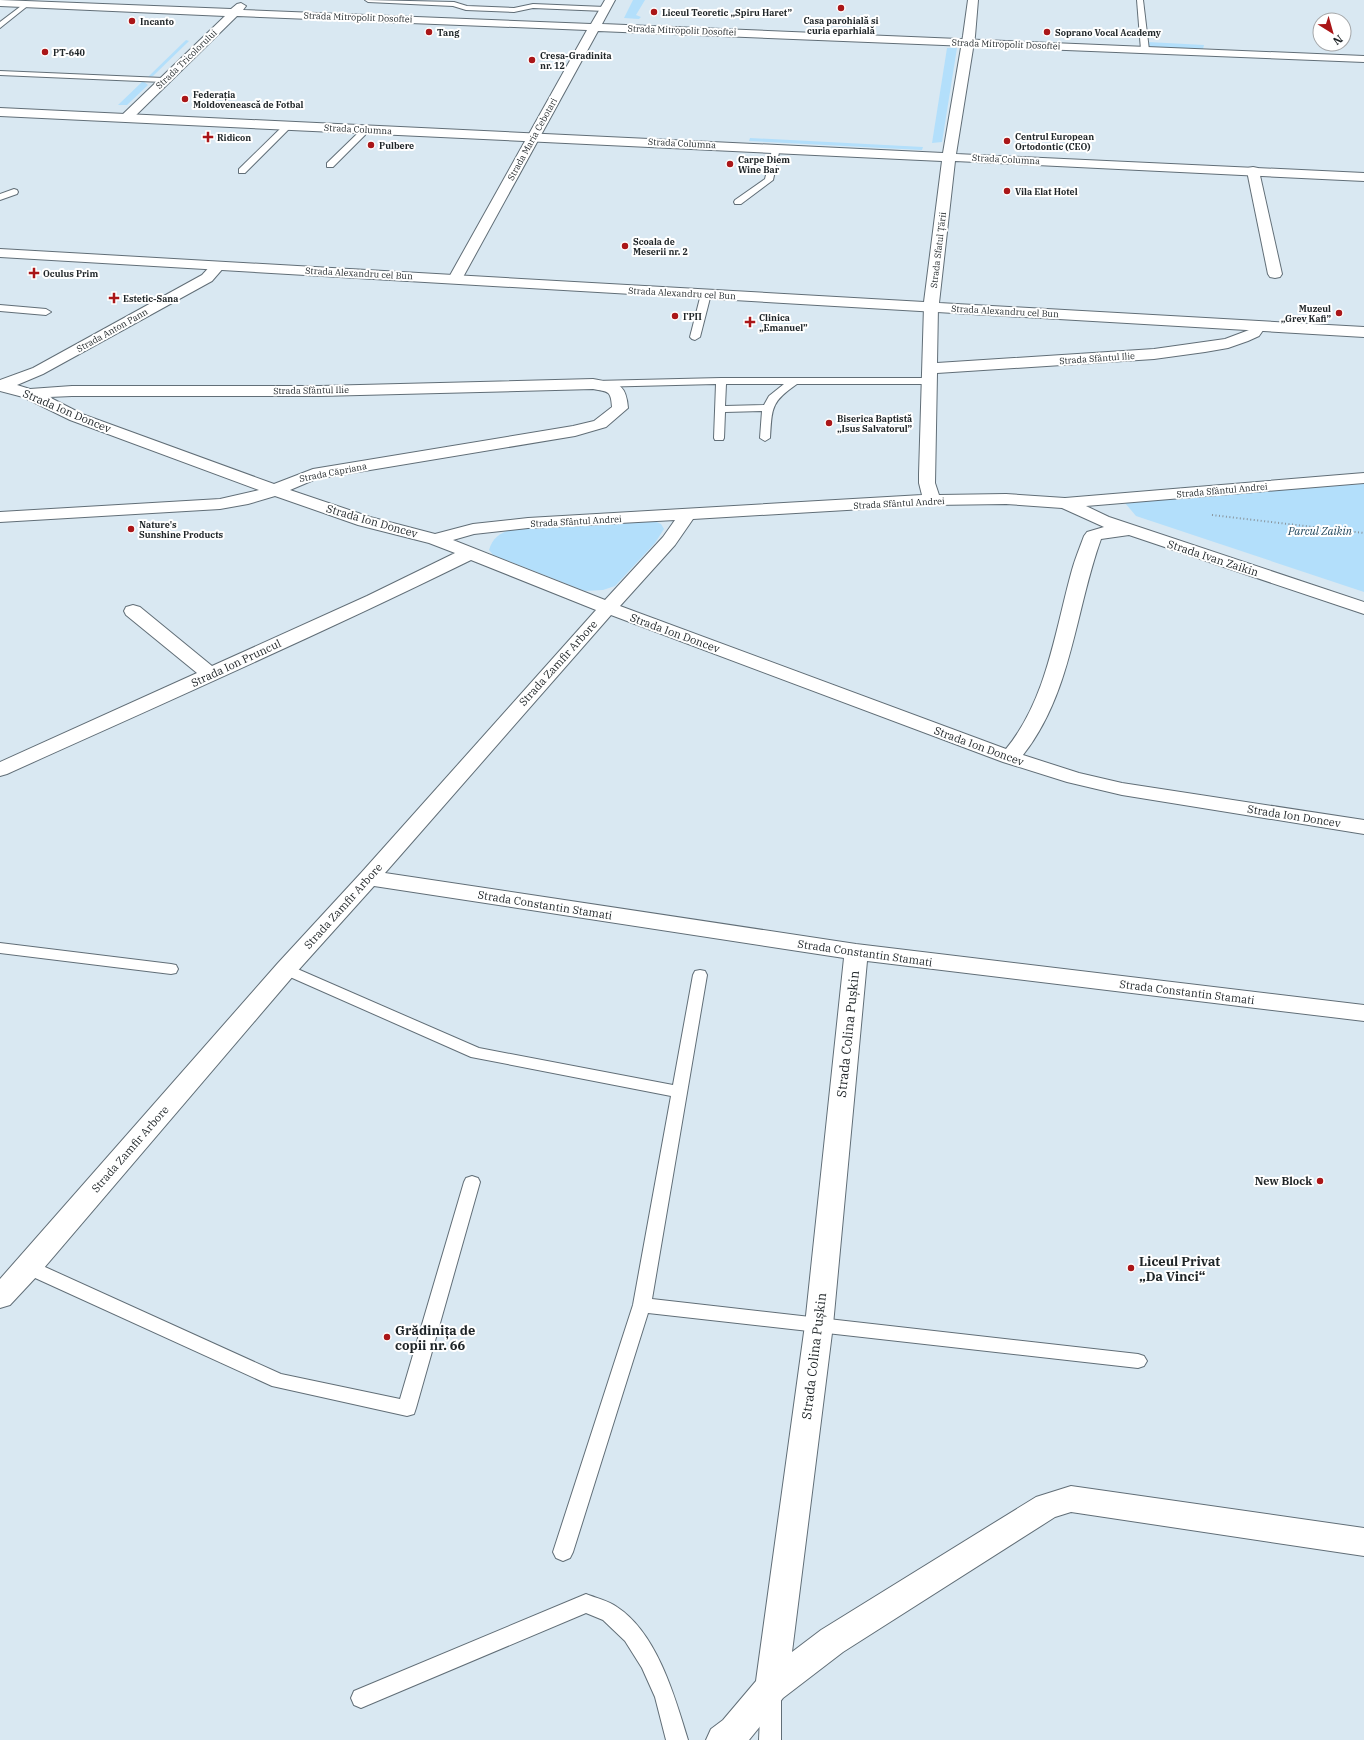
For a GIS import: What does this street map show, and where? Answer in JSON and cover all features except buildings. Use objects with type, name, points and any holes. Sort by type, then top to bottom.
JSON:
[{"type":"street","name":"Strada Tricolorului","points":[[126,118],[163,80],[248,0]]},
{"type":"street","name":"Strada Sfatul Țării","points":[[932,500],[927,483],[931,306],[949,156],[968,42],[973,0]]},
{"type":"street","name":"Strada Mitropolit Dosoftei","points":[[0,3],[69,3],[234,12],[1364,59]]},
{"type":"street","name":"Strada Maria Cebotari","points":[[455,279],[533,136],[608,4]]},
{"type":"street","name":"Strada Columna","points":[[0,112],[533,136],[1364,177]]},
{"type":"street","points":[[1253,171],[1274,274]]},
{"type":"street","name":"Strada Alexandru cel Bun","points":[[0,253],[1364,332]]},
{"type":"street","name":"Strada Anton Pann","points":[[1,385],[38,371],[207,278],[218,266]]},
{"type":"street","name":"Strada Sfântul Ilie","points":[[929,375],[953,368],[1154,354],[1228,343],[1254,333],[1259,326]]},
{"type":"street","name":"Strada Sfântul Ilie","points":[[29,394],[79,391],[320,391],[593,384]]},
{"type":"street","name":"Strada Căpriana","points":[[0,517],[220,504],[246,500],[313,474],[575,431],[600,424],[620,408],[619,395],[613,388],[593,384]]},
{"type":"street","name":"Strada Ion Doncev","points":[[1,385],[29,394],[76,417],[274,490],[364,521],[435,539],[608,608],[1010,758],[1074,778],[1122,789],[1364,827]]},
{"type":"street","name":"Strada Sfântul Andrei","points":[[435,539],[473,529],[496,526],[932,500],[1006,499],[1065,503],[1364,478]]},
{"type":"street","name":"Strada Ivan Zaikin","points":[[1065,503],[1103,521],[1364,608]]},
{"type":"street","name":"Strada Zamfir Arbore","points":[[0,1297],[28,1267],[286,969],[369,878],[608,608],[642,572],[687,515]]},
{"type":"street","points":[[1010,758],[1026,738],[1052,683],[1064,642],[1081,569],[1093,536],[1105,532],[1132,531]]},
{"type":"street","name":"Strada Ion Pruncul","points":[[0,770],[374,600],[470,553]]},
{"type":"street","points":[[133,612],[211,675]]},
{"type":"street","name":"Strada Constantin Stamati","points":[[369,878],[856,952],[1364,1013]]},
{"type":"street","name":"Strada Colina Pușkin","points":[[771,1687],[819,1325],[856,952]]},
{"type":"street","points":[[723,1740],[735,1731],[771,1687],[832,1641],[1047,1506],[1071,1499],[1364,1542]]},
{"type":"lane","points":[[368,0],[454,4],[466,8],[514,10],[533,6],[608,4]]},
{"type":"lane","points":[[1140,0],[1145,50]]},
{"type":"lane","points":[[0,26],[27,4]]},
{"type":"lane","points":[[0,73],[163,80]]},
{"type":"lane","points":[[242,171],[288,126]]},
{"type":"lane","points":[[330,165],[362,133],[364,129]]},
{"type":"lane","points":[[738,202],[769,180],[776,148]]},
{"type":"lane","points":[[0,197],[14,192]]},
{"type":"lane","points":[[694,337],[706,294]]},
{"type":"lane","points":[[0,308],[46,312]]},
{"type":"lane","points":[[593,384],[795,381],[929,375]]},
{"type":"lane","points":[[719,438],[721,381]]},
{"type":"lane","points":[[765,438],[767,408],[775,394],[795,381]]},
{"type":"lane","points":[[720,409],[767,408]]},
{"type":"lane","points":[[0,948],[171,969]]},
{"type":"lane","points":[[286,969],[476,1053],[680,1092]]},
{"type":"lane","points":[[563,1552],[642,1305],[700,975]]},
{"type":"lane","points":[[28,1267],[278,1381],[407,1408],[472,1182]]},
{"type":"lane","points":[[642,1305],[1138,1360]]},
{"type":"lane","points":[[361,1698],[586,1603],[610,1613],[632,1634],[650,1662],[665,1697],[678,1740]]},
{"type":"lane","points":[[770,1740],[771,1687]]},
{"type":"path","points":[[1206,514],[1364,533]]},
{"type":"green space","points":[[633,0],[645,0],[636,15],[641,17],[639,19],[624,18]]},
{"type":"green space","points":[[186,40],[189,41],[153,76],[148,77]]},
{"type":"green space","points":[[1148,42],[1204,45],[1203,49],[1148,48]]},
{"type":"green space","points":[[947,48],[957,48],[942,142],[932,143]]},
{"type":"green space","points":[[143,81],[148,85],[127,105],[118,105]]},
{"type":"green space","points":[[750,138],[923,147],[922,150],[749,141]]},
{"type":"green space","name":"Parcul Zaikin","points":[[1364,484],[1364,592],[1136,516],[1120,497]]},
{"type":"green space","points":[[652,520],[661,524],[664,529],[655,543],[615,586],[603,590],[585,591],[493,555],[489,550],[493,541],[500,534],[519,527]]},
{"type":"place","name":"Casa parohială și curia eparhială","points":[[841,8]]},
{"type":"place","name":"Liceul Teoretic „Spiru Haret”","points":[[654,12]]},
{"type":"place","name":"Incanto","points":[[132,21]]},
{"type":"place","name":"Tang","points":[[429,32]]},
{"type":"place","name":"Soprano Vocal Academy","points":[[1047,32]]},
{"type":"place","name":"PT-640","points":[[45,52]]},
{"type":"place","name":"Creșa-Gradinita nr. 12","points":[[532,60]]},
{"type":"place","name":"Federația Moldovenească de Fotbal","points":[[185,99]]},
{"type":"place","name":"Ridicon","points":[[208,137]]},
{"type":"place","name":"Centrul European Ortodontic (CEO)","points":[[1007,141]]},
{"type":"place","name":"Pulbere","points":[[371,145]]},
{"type":"place","name":"Carpe Diem Wine Bar","points":[[730,164]]},
{"type":"place","name":"Vila Elat Hotel","points":[[1007,191]]},
{"type":"place","name":"Școala de Meserii nr. 2","points":[[625,246]]},
{"type":"place","name":"Oculus Prim","points":[[34,273]]},
{"type":"place","name":"Estetic-Sana","points":[[114,298]]},
{"type":"place","name":"Muzeul „Grev Kafi”","points":[[1339,313]]},
{"type":"place","name":"ГРП","points":[[675,316]]},
{"type":"place","name":"Clinica „Emanuel”","points":[[750,322]]},
{"type":"place","name":"Biserica Baptistă „Isus Salvatorul”","points":[[829,423]]},
{"type":"place","name":"Nature's Sunshine Products","points":[[131,529]]},
{"type":"place","name":"New Block","points":[[1320,1181]]},
{"type":"place","name":"Liceul Privat „Da Vinci“","points":[[1131,1268]]},
{"type":"place","name":"Grădinița de copii nr. 66","points":[[387,1337]]}]
